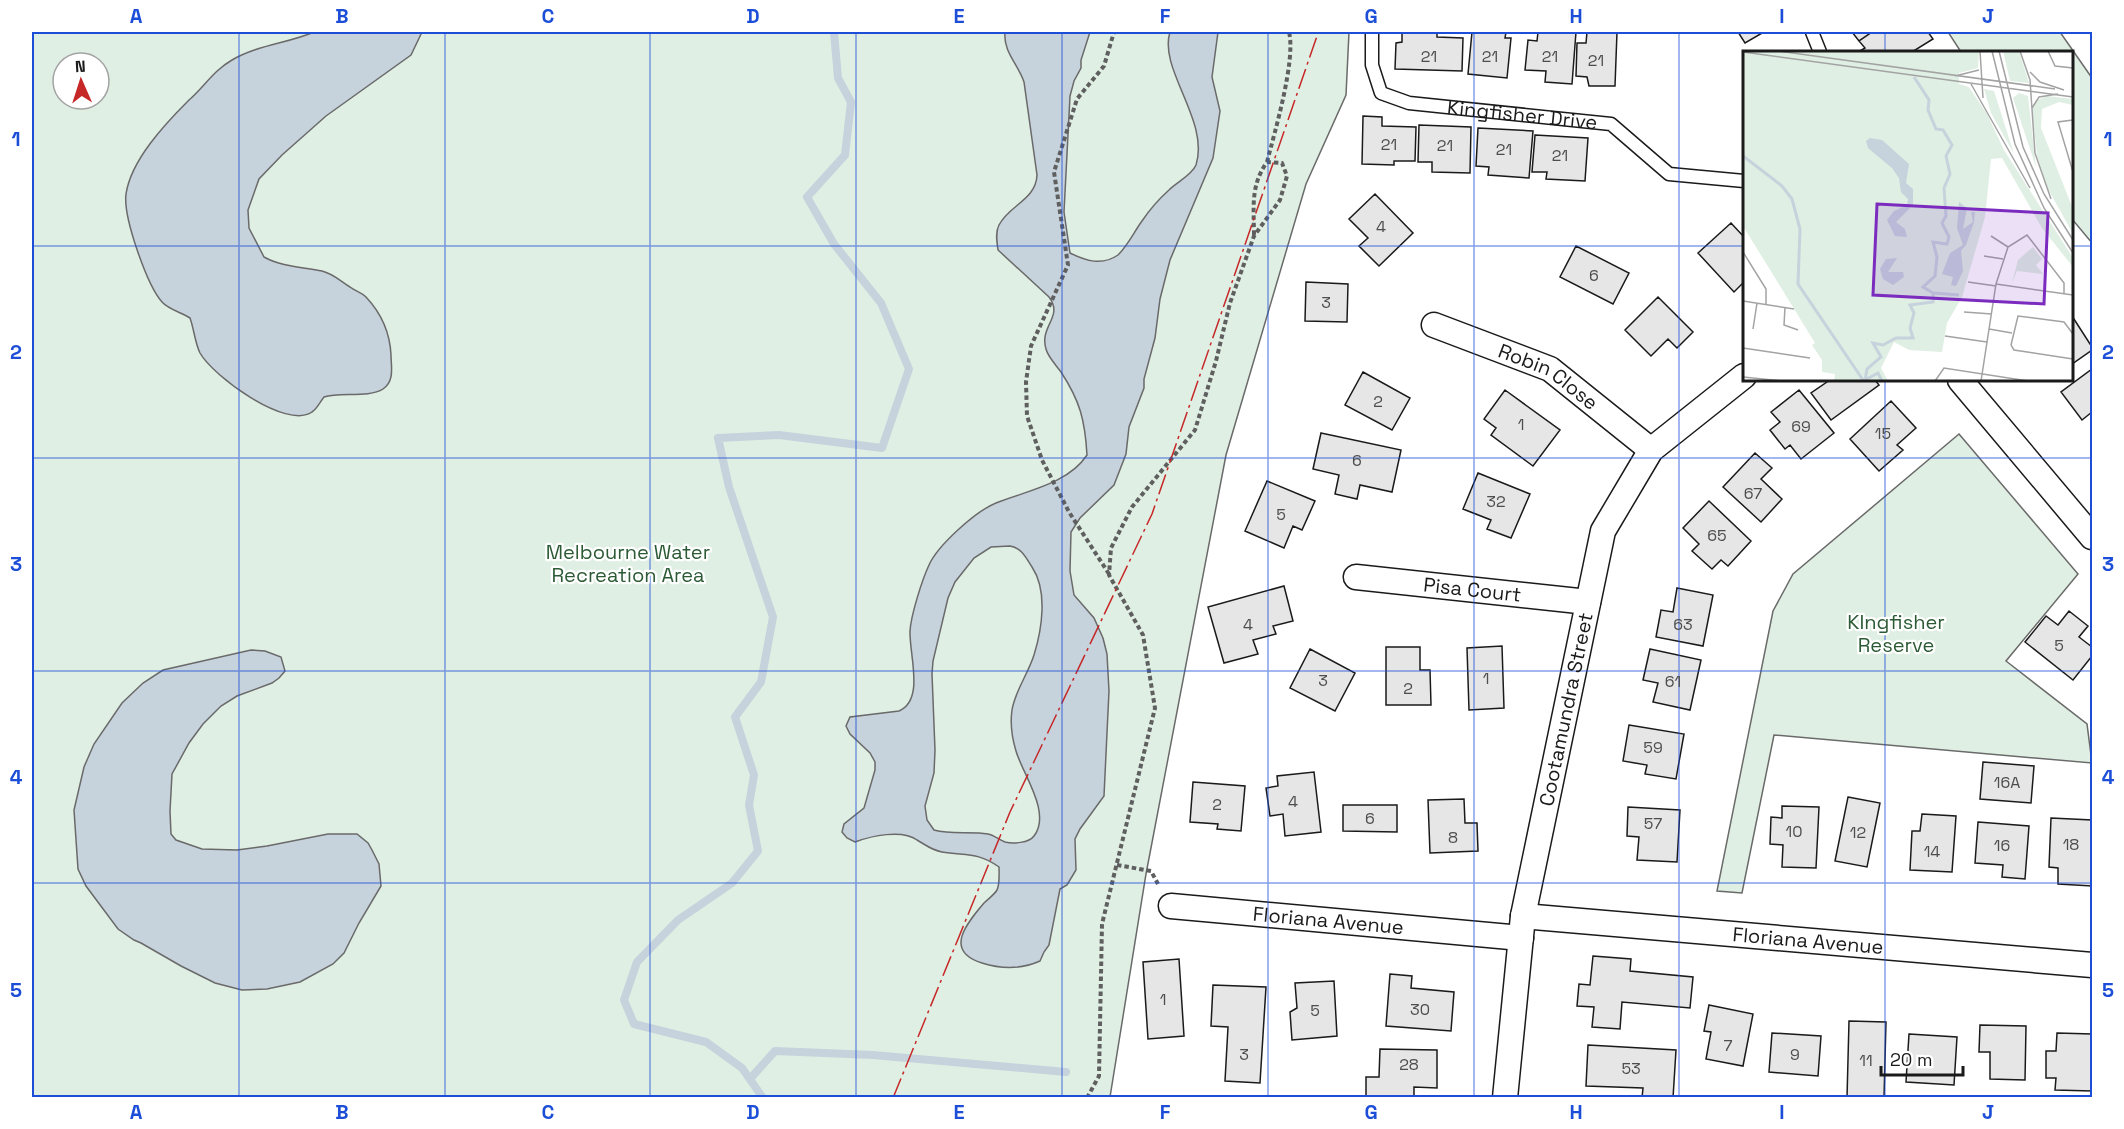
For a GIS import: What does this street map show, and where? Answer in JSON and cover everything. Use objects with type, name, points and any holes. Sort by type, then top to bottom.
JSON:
[{"type":"street","name":"Robin Close","points":[[1434,325],[1550,369],[1651,450]]},
{"type":"street","name":"Cootamundra Street","points":[[1505,1098],[1522,927],[1603,531],[1651,450],[1743,377]]},
{"type":"street","points":[[1961,381],[2092,537]]},
{"type":"street","name":"Pisa Court","points":[[1356,577],[1588,602]]},
{"type":"street","name":"Floriana Avenue","points":[[1171,906],[2092,965]]},
{"type":"lane","name":"Kingfisher Drive","points":[[1372,32],[1372,65],[1381,93],[1409,103],[1611,123],[1669,174],[1743,181]]},
{"type":"lane","points":[[1812,32],[1820,51]]},
{"type":"path","points":[[1087,1098],[1099,1076],[1102,924],[1155,708],[1143,635],[1109,575],[1069,513],[1042,460],[1027,416],[1026,382],[1031,346],[1068,265],[1054,172],[1077,99],[1104,66],[1114,32]]},
{"type":"path","points":[[1254,236],[1253,196],[1258,174],[1267,162],[1282,101],[1292,42],[1289,32]]},
{"type":"path","points":[[1109,575],[1111,548],[1132,507],[1196,430],[1230,303],[1254,236],[1280,200],[1287,176],[1282,164],[1267,162]]},
{"type":"path","points":[[1117,865],[1151,872],[1171,906]]},
{"type":"green space","name":"Melbourne Water Recreation Area","points":[[32,32],[1349,32],[1346,95],[1306,184],[1226,455],[1146,874],[1110,1097],[32,1097]]},
{"type":"green space","points":[[1948,32],[2060,32],[2092,78],[2092,243],[2073,220],[2073,51],[1960,51]]},
{"type":"green space","name":"KIngfisher Reserve","points":[[1959,434],[2078,574],[2006,661],[2087,724],[2092,763],[1774,735],[1742,893],[1717,891],[1773,611],[1793,574]]},
{"type":"shaded area","points":[[314,32],[422,32],[411,55],[326,116],[282,155],[259,179],[248,210],[249,228],[264,257],[285,265],[322,271],[333,276],[366,297],[387,331],[392,373],[387,386],[377,392],[324,397],[314,411],[300,416],[285,414],[251,398],[234,387],[207,363],[198,349],[190,318],[162,302],[150,281],[132,234],[126,194],[135,168],[150,143],[220,69],[232,60],[252,51]]},
{"type":"shaded area","points":[[1005,32],[1090,32],[1081,60],[1081,68],[1070,96],[1064,212],[1070,253],[1082,258],[1100,261],[1118,255],[1155,204],[1196,165],[1198,148],[1196,131],[1171,62],[1168,47],[1170,32],[1218,32],[1212,77],[1220,111],[1213,158],[1170,260],[1160,299],[1155,338],[1144,379],[1144,388],[1129,427],[1126,454],[1114,485],[1080,518],[1071,532],[1070,571],[1074,595],[1094,618],[1107,654],[1109,691],[1104,796],[1075,839],[1076,870],[1067,885],[1060,889],[1049,945],[1040,961],[1026,966],[1011,967],[989,965],[970,958],[963,951],[961,944],[962,936],[971,919],[997,890],[999,867],[972,855],[935,850],[903,835],[878,836],[855,842],[842,832],[844,824],[864,808],[875,770],[875,762],[870,753],[850,734],[846,726],[850,717],[899,711],[912,697],[914,676],[910,641],[911,624],[920,588],[934,557],[958,530],[978,513],[996,503],[1058,480],[1079,465],[1087,455],[1085,431],[1077,402],[1046,349],[1046,334],[1053,316],[1053,304],[1049,297],[998,250],[999,225],[1003,218],[1032,191],[1037,175],[1024,82],[1006,46]],"holes":[[[1010,546],[1018,549],[1032,567],[1042,599],[1037,645],[1016,696],[1011,720],[1016,751],[1038,805],[1039,827],[1032,838],[1025,842],[1012,843],[988,834],[934,830],[927,820],[925,806],[934,773],[933,661],[948,598],[955,582],[974,558],[991,547]]]},
{"type":"shaded area","points":[[251,650],[265,651],[281,657],[285,671],[272,683],[237,696],[221,706],[203,724],[189,743],[172,774],[171,834],[176,840],[202,849],[237,850],[328,834],[357,834],[368,843],[379,864],[381,886],[344,953],[333,964],[300,982],[267,989],[242,990],[215,983],[134,940],[118,929],[86,886],[78,869],[74,810],[84,767],[94,744],[122,703],[143,683],[163,670]]},
{"type":"building","points":[[1402,32],[1437,32],[1437,37],[1463,38],[1462,71],[1395,69],[1396,43],[1402,42]]},
{"type":"building","points":[[1472,32],[1506,32],[1505,38],[1511,38],[1507,78],[1468,74]]},
{"type":"building","points":[[1538,32],[1576,32],[1572,84],[1545,82],[1546,71],[1525,70],[1528,40],[1537,41]]},
{"type":"building","points":[[1587,32],[1617,32],[1615,86],[1589,86],[1587,77],[1576,76],[1577,43],[1586,43]]},
{"type":"building","points":[[1738,32],[1764,32],[1745,43]]},
{"type":"building","points":[[1852,32],[1872,32],[1859,41]]},
{"type":"building","points":[[1872,32],[1928,32],[1933,39],[1914,51],[1860,51],[1865,48],[1859,41]]},
{"type":"building","points":[[1363,116],[1382,117],[1382,126],[1416,127],[1415,161],[1394,161],[1394,165],[1362,164]]},
{"type":"building","points":[[1419,125],[1471,127],[1470,173],[1432,172],[1432,162],[1418,162]]},
{"type":"building","points":[[1478,128],[1533,131],[1529,178],[1488,175],[1489,167],[1476,166]]},
{"type":"building","points":[[1535,135],[1588,138],[1585,181],[1546,179],[1547,172],[1532,172]]},
{"type":"building","points":[[1375,194],[1413,233],[1379,266],[1359,246],[1368,238],[1349,219]]},
{"type":"building","points":[[1731,223],[1743,236],[1743,283],[1734,292],[1698,253]]},
{"type":"building","points":[[1576,246],[1629,273],[1613,304],[1560,277]]},
{"type":"building","points":[[1306,282],[1348,284],[1347,322],[1305,321]]},
{"type":"building","points":[[1658,297],[1693,332],[1677,348],[1668,339],[1651,356],[1625,330]]},
{"type":"building","points":[[2073,318],[2092,347],[2092,350],[2073,363]]},
{"type":"building","points":[[2092,369],[2092,412],[2082,420],[2061,392]]},
{"type":"building","points":[[1363,372],[1410,398],[1392,430],[1345,405]]},
{"type":"building","points":[[1829,381],[1876,381],[1879,385],[1831,420],[1811,393]]},
{"type":"building","points":[[1505,390],[1560,430],[1533,466],[1491,435],[1496,428],[1484,419]]},
{"type":"building","points":[[1799,390],[1834,433],[1801,459],[1790,445],[1785,449],[1770,430],[1780,422],[1771,412]]},
{"type":"building","points":[[1891,401],[1916,428],[1897,445],[1903,450],[1879,471],[1850,439]]},
{"type":"building","points":[[1321,433],[1401,450],[1392,492],[1360,485],[1357,499],[1335,494],[1339,475],[1313,469]]},
{"type":"building","points":[[1755,453],[1772,468],[1761,479],[1782,499],[1761,522],[1723,487]]},
{"type":"building","points":[[1478,473],[1530,494],[1511,538],[1487,529],[1491,520],[1463,509]]},
{"type":"building","points":[[1267,481],[1315,501],[1302,530],[1293,526],[1284,548],[1245,531]]},
{"type":"building","points":[[1709,501],[1751,541],[1728,566],[1721,560],[1712,569],[1692,551],[1699,544],[1683,528]]},
{"type":"building","points":[[1284,586],[1293,621],[1273,626],[1276,634],[1253,640],[1258,654],[1224,663],[1208,607]]},
{"type":"building","points":[[1677,588],[1713,595],[1703,646],[1656,637],[1661,610],[1673,612]]},
{"type":"building","points":[[2069,611],[2088,626],[2079,637],[2092,647],[2092,656],[2073,680],[2025,642],[2046,616],[2058,625]]},
{"type":"building","points":[[1502,646],[1504,708],[1469,710],[1467,648]]},
{"type":"building","points":[[1386,647],[1420,647],[1420,670],[1430,670],[1431,705],[1386,705]]},
{"type":"building","points":[[1310,649],[1355,673],[1335,711],[1290,688]]},
{"type":"building","points":[[1650,649],[1701,660],[1690,710],[1653,702],[1658,683],[1643,680]]},
{"type":"building","points":[[1629,725],[1684,734],[1676,779],[1645,774],[1647,765],[1623,761]]},
{"type":"building","points":[[1983,762],[2034,766],[2031,803],[1980,799]]},
{"type":"building","points":[[1314,772],[1321,832],[1285,836],[1283,814],[1270,816],[1266,788],[1278,786],[1277,776]]},
{"type":"building","points":[[1193,782],[1245,786],[1241,831],[1217,829],[1218,824],[1190,822]]},
{"type":"building","points":[[1848,797],[1880,803],[1867,867],[1835,861]]},
{"type":"building","points":[[1464,799],[1465,823],[1477,823],[1478,851],[1430,853],[1428,800]]},
{"type":"building","points":[[1343,805],[1397,805],[1397,832],[1343,831]]},
{"type":"building","points":[[1782,806],[1819,807],[1816,868],[1782,867],[1783,845],[1770,844],[1771,817],[1782,818]]},
{"type":"building","points":[[1628,807],[1680,810],[1677,862],[1637,860],[1639,837],[1627,836]]},
{"type":"building","points":[[1922,814],[1956,816],[1952,872],[1910,870],[1912,831],[1920,831]]},
{"type":"building","points":[[2051,818],[2092,820],[2092,886],[2058,884],[2058,868],[2049,867]]},
{"type":"building","points":[[1978,822],[2029,826],[2025,879],[2002,877],[2003,865],[1975,863]]},
{"type":"building","points":[[1593,956],[1631,959],[1630,971],[1693,977],[1690,1008],[1622,1002],[1620,1029],[1592,1027],[1594,1007],[1577,1006],[1579,984],[1590,985]]},
{"type":"building","points":[[1179,959],[1184,1036],[1148,1039],[1143,962]]},
{"type":"building","points":[[1390,974],[1412,976],[1411,988],[1454,992],[1451,1031],[1386,1026]]},
{"type":"building","points":[[1334,981],[1337,1036],[1292,1040],[1290,1012],[1297,1008],[1295,983]]},
{"type":"building","points":[[1213,985],[1266,987],[1260,1083],[1225,1081],[1228,1027],[1211,1026]]},
{"type":"building","points":[[1709,1005],[1753,1014],[1743,1066],[1706,1059],[1711,1032],[1704,1031]]},
{"type":"building","points":[[1849,1021],[1886,1022],[1884,1098],[1847,1098]]},
{"type":"building","points":[[1980,1025],[2026,1026],[2025,1080],[1990,1079],[1990,1052],[1979,1052]]},
{"type":"building","points":[[1772,1033],[1821,1036],[1818,1076],[1769,1072]]},
{"type":"building","points":[[2057,1033],[2092,1034],[2092,1091],[2055,1090],[2056,1078],[2046,1078],[2046,1051],[2056,1051]]},
{"type":"building","points":[[1909,1034],[1957,1037],[1954,1085],[1906,1082]]},
{"type":"building","points":[[1588,1045],[1676,1050],[1673,1098],[1642,1098],[1643,1088],[1586,1086]]},
{"type":"building","points":[[1380,1049],[1437,1050],[1437,1088],[1414,1087],[1414,1098],[1366,1096],[1366,1077],[1379,1077]]},
{"type":"waterway","points":[[763,1098],[742,1068],[706,1042],[634,1024],[624,1000],[637,962],[678,920],[732,883],[758,851],[749,805],[754,775],[735,717],[761,682],[773,617],[729,487],[718,438],[779,435],[882,448],[909,369],[881,303],[834,244],[807,197],[845,155],[851,102],[838,78],[834,32]]},
{"type":"waterway","points":[[750,1079],[775,1051],[873,1055],[1066,1072]]},
{"type":"power","points":[[893,1098],[1010,812],[1152,514],[1317,32]]}]
